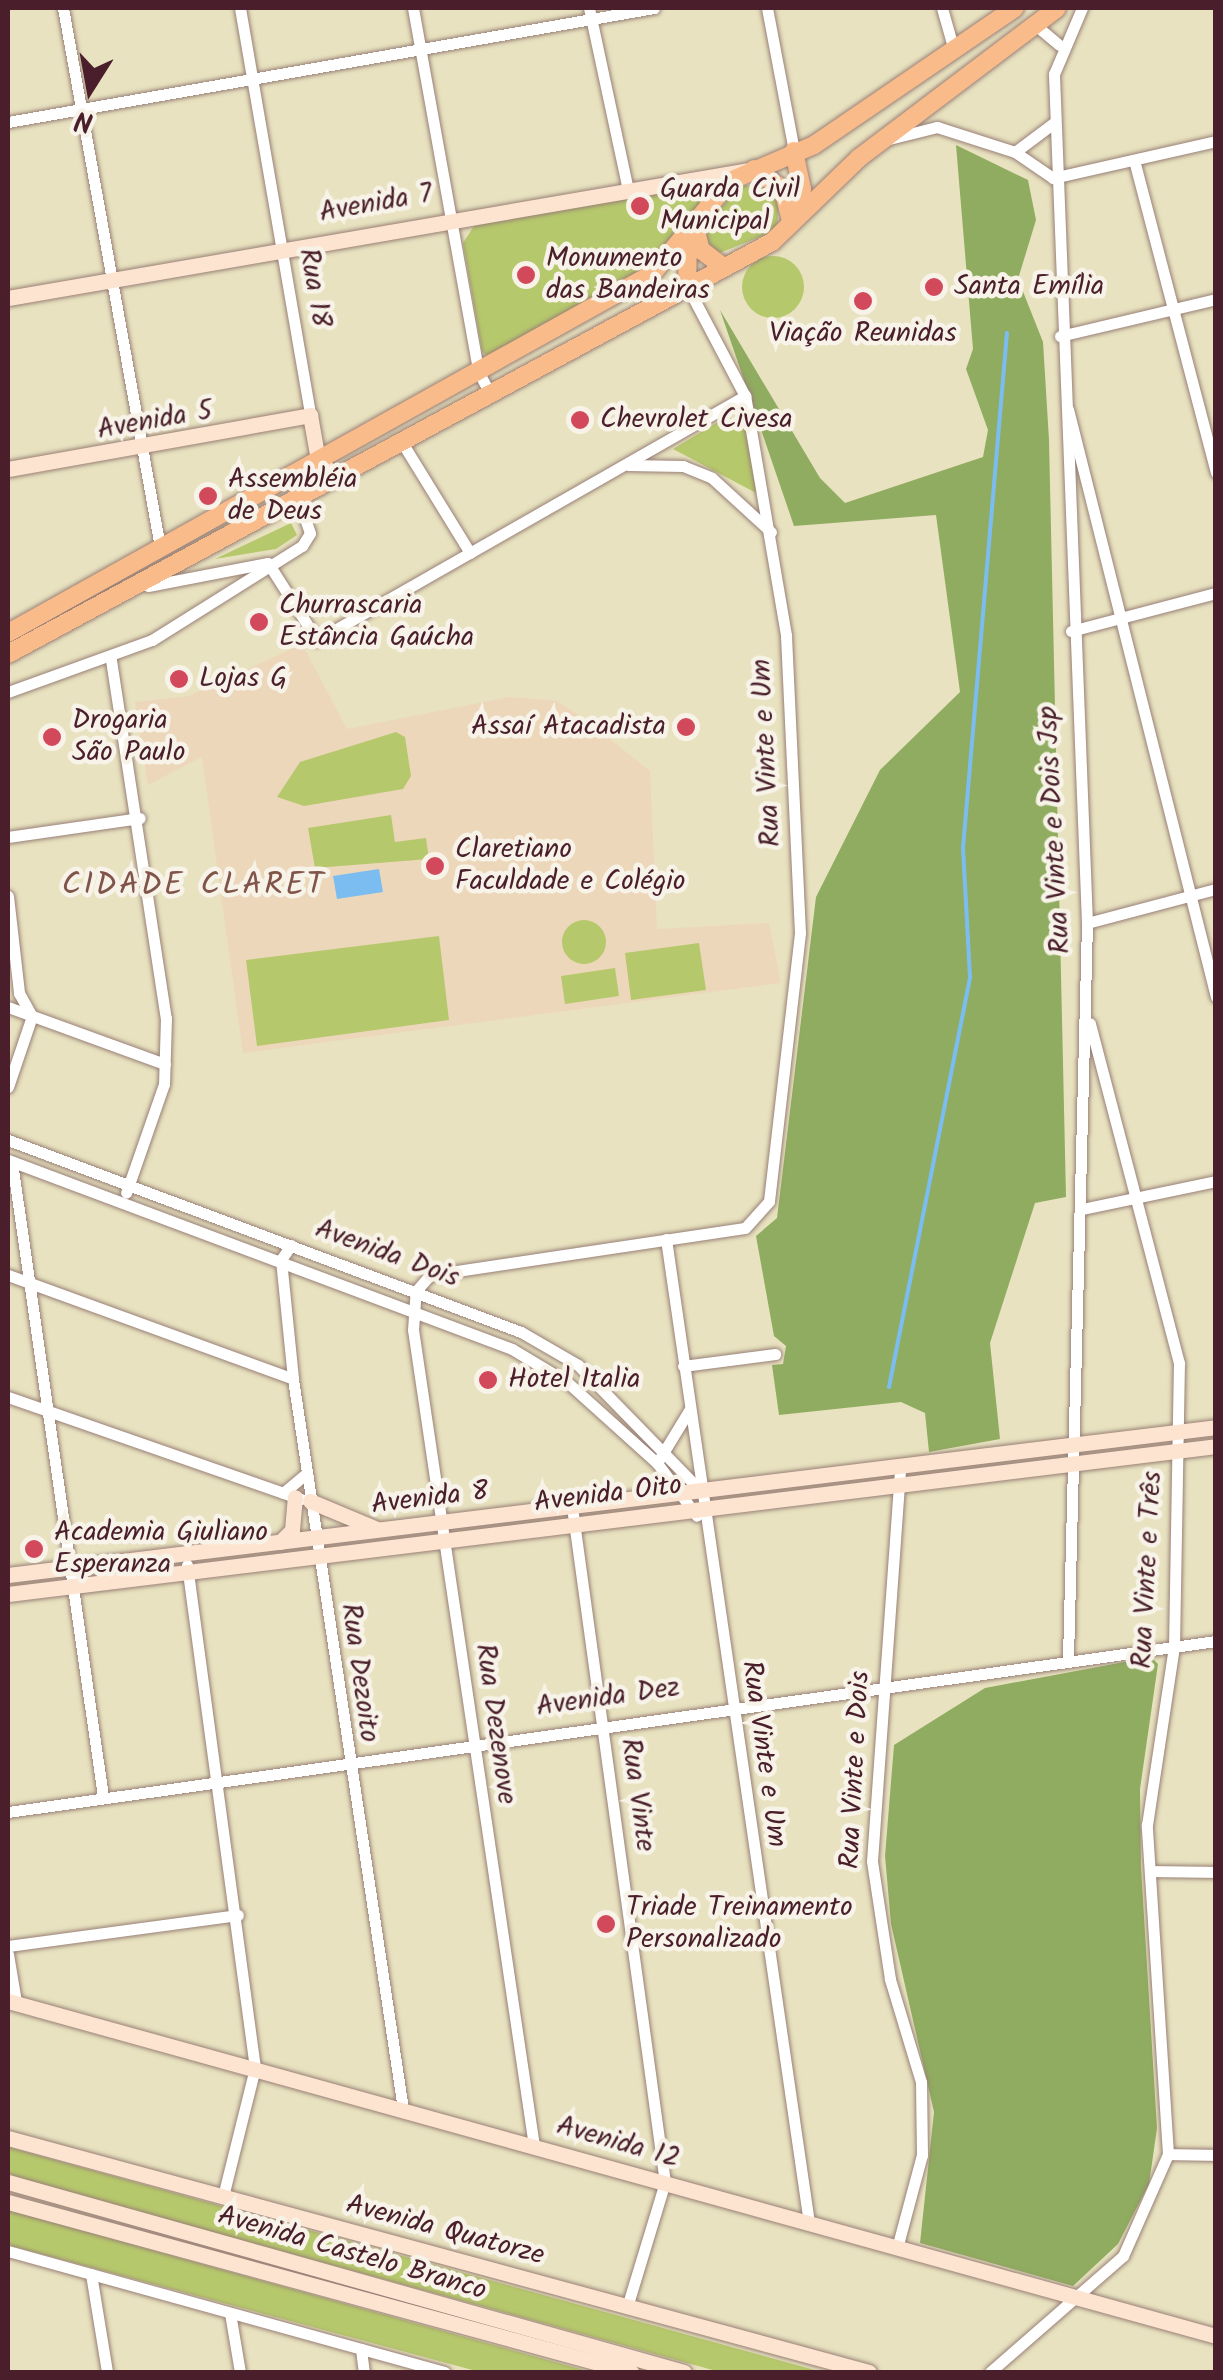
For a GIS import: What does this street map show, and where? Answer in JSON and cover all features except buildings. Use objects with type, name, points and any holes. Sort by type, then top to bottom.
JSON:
[{"type":"main road","points":[[8,633],[652,274],[730,181],[794,151],[1014,8]]},
{"type":"main road","points":[[8,654],[139,589],[300,501],[788,227],[880,141],[1057,8]]},
{"type":"main road","points":[[788,227],[802,189],[794,151]]},
{"type":"main road","points":[[754,169],[783,189],[788,227]]},
{"type":"main road","points":[[695,227],[701,250],[722,266]]},
{"type":"main road","points":[[687,286],[682,254],[695,227]]},
{"type":"main road","points":[[510,354],[526,376]]},
{"type":"main road","points":[[435,395],[447,404],[444,420]]},
{"type":"street","points":[[63,8],[160,547]]},
{"type":"street","name":"Rua 18","points":[[240,8],[318,460]]},
{"type":"street","points":[[413,8],[478,372],[491,395]]},
{"type":"street","points":[[8,122],[420,50],[590,13],[654,8]]},
{"type":"street","points":[[767,8],[794,151]]},
{"type":"street","points":[[942,8],[953,46]]},
{"type":"street","points":[[1033,23],[1058,46],[1082,8]]},
{"type":"street","points":[[590,13],[627,186]]},
{"type":"street","name":"Rua Vinte e Dois Jsp","points":[[1058,46],[1053,178],[1087,923],[1082,1209],[1067,1464],[1068,1658]]},
{"type":"street","points":[[1014,152],[1055,122]]},
{"type":"street","points":[[880,141],[937,127],[1014,152],[1053,178],[1216,141]]},
{"type":"street","points":[[1134,160],[1216,472]]},
{"type":"street","name":"Avenida 7","points":[[8,298],[448,216],[754,169]]},
{"type":"street","name":"Rua Vinte e Um","points":[[666,1239],[750,1226],[768,1200],[800,934],[772,533],[745,396],[687,286]]},
{"type":"street","points":[[1060,336],[1216,298]]},
{"type":"street","points":[[1062,386],[1216,998]]},
{"type":"street","points":[[268,562],[317,640],[745,396]]},
{"type":"street","name":"Avenida 5","points":[[8,469],[140,451],[310,415]]},
{"type":"street","points":[[403,444],[470,553]]},
{"type":"street","points":[[318,460],[338,479]]},
{"type":"street","points":[[624,466],[682,466],[712,478],[772,533]]},
{"type":"street","points":[[8,692],[111,660],[268,562],[310,533],[300,501]]},
{"type":"street","points":[[139,589],[268,562]]},
{"type":"street","points":[[1072,632],[1216,594]]},
{"type":"street","points":[[111,660],[140,818],[165,1064],[123,1202]]},
{"type":"street","points":[[8,837],[140,818]]},
{"type":"street","points":[[1087,923],[1216,889]]},
{"type":"street","points":[[8,896],[20,993],[32,1016],[8,1087]]},
{"type":"street","points":[[8,1008],[165,1064]]},
{"type":"street","name":"Rua Vinte e Três","points":[[990,2372],[1081,2299],[1148,2215],[1168,2154],[1148,1778],[1174,1647],[1181,1431],[1179,1363],[1086,1008]]},
{"type":"street","name":"Avenida Dois","points":[[8,1140],[416,1291],[578,1365],[665,1447],[693,1492]]},
{"type":"street","points":[[10,1161],[103,1797]]},
{"type":"street","name":"Avenida Dois","points":[[10,1161],[415,1309],[568,1382],[693,1492]]},
{"type":"street","points":[[1082,1209],[1216,1181]]},
{"type":"street","points":[[263,1253],[269,1238]]},
{"type":"street","points":[[416,1291],[430,1275],[666,1239],[690,1408],[693,1492]]},
{"type":"street","points":[[282,1260],[290,1245]]},
{"type":"street","name":"Rua Dezoito","points":[[282,1260],[292,1378],[306,1474],[296,1497],[315,1538],[346,1760],[403,2109]]},
{"type":"street","points":[[8,1275],[292,1378]]},
{"type":"street","name":"Rua Dezenove","points":[[416,1291],[439,1523],[534,2146]]},
{"type":"street","points":[[683,1366],[775,1354]]},
{"type":"street","points":[[8,1397],[48,1408],[380,1530]]},
{"type":"street","points":[[657,1462],[690,1408]]},
{"type":"street","name":"Avenida 8","points":[[8,1575],[1216,1427]]},
{"type":"street","name":"Avenida Oito","points":[[8,1594],[1216,1446]]},
{"type":"street","name":"Rua Vinte e Dois","points":[[897,2248],[922,2154],[922,2082],[890,1979],[872,1861],[902,1484],[900,1466]]},
{"type":"street","points":[[280,1542],[292,1530],[296,1497],[306,1474]]},
{"type":"street","points":[[831,1475],[835,1493]]},
{"type":"street","name":"Rua Vinte e Um","points":[[693,1492],[706,1528],[809,2223]]},
{"type":"street","name":"Rua Vinte","points":[[572,1507],[665,2182],[627,2306]]},
{"type":"street","points":[[184,1554],[222,1779],[255,2068],[223,2196]]},
{"type":"street","name":"Avenida Dez","points":[[8,1812],[472,1742],[1068,1658],[1216,1641]]},
{"type":"street","points":[[1153,1871],[1216,1872]]},
{"type":"street","points":[[12,2001],[8,1950],[238,1915]]},
{"type":"street","name":"Avenida 12","points":[[12,2001],[1216,2336]]},
{"type":"street","name":"Avenida Quatorze","points":[[8,2138],[870,2372]]},
{"type":"street","points":[[1168,2154],[1216,2155]]},
{"type":"street","name":"Avenida Castelo Branco","points":[[8,2182],[27,2197],[631,2372]]},
{"type":"street","name":"Avenida Castelo Branco","points":[[8,2202],[27,2197],[684,2372]]},
{"type":"street","points":[[8,2251],[445,2372]]},
{"type":"street","points":[[91,2274],[107,2372]]},
{"type":"street","points":[[230,2313],[240,2372]]},
{"type":"street","points":[[361,2349],[364,2372]]},
{"type":"shaded area","name":"Claretiano Faculdade e Colégio","points":[[302,644],[347,729],[509,697],[556,701],[581,716],[650,771],[657,929],[769,923],[781,983],[243,1053],[202,757],[148,785],[135,702],[189,696]]},
{"type":"green space","points":[[956,145],[1028,180],[1036,220],[1018,279],[1043,342],[1049,440],[1066,1197],[1035,1203],[990,1343],[1000,1439],[929,1452],[925,1413],[901,1402],[779,1415],[772,1365],[783,1364],[786,1346],[774,1336],[756,1236],[777,1218],[816,897],[880,770],[960,692],[936,515],[794,526],[720,310],[820,478],[845,503],[983,457],[988,430],[966,369],[973,349]]},
{"type":"green space","points":[[716,182],[650,272],[490,359],[482,351],[463,243],[476,223]]},
{"type":"green space","points":[[764,184],[779,196],[777,230],[712,256],[702,229],[740,186]]},
{"type":"green space","points":[[773,256],[795,265],[804,287],[795,309],[773,318],[751,309],[742,287],[751,265]]},
{"type":"green space","points":[[726,417],[746,422],[758,494],[673,449]]},
{"type":"green space","points":[[291,523],[297,535],[276,549],[215,559]]},
{"type":"green space","points":[[396,732],[405,737],[411,776],[403,789],[304,806],[277,797],[300,762]]},
{"type":"green space","points":[[391,815],[395,842],[426,838],[429,859],[315,868],[308,828]]},
{"type":"green space","points":[[584,920],[600,926],[606,942],[600,958],[584,964],[568,958],[562,942],[568,926]]},
{"type":"green space","points":[[439,936],[449,1020],[257,1046],[246,960]]},
{"type":"green space","points":[[699,943],[706,990],[631,1000],[625,953]]},
{"type":"green space","points":[[615,968],[619,996],[565,1004],[561,976]]},
{"type":"green space","points":[[1151,1657],[1158,1664],[1140,1789],[1157,2128],[1149,2184],[1118,2244],[1073,2286],[920,2243],[934,2112],[891,1924],[885,1856],[894,1745],[985,1688]]},
{"type":"green space","points":[[8,2147],[822,2372],[720,2372],[24,2180],[8,2173]]},
{"type":"green space","points":[[8,2210],[591,2372],[480,2372],[8,2245]]},
{"type":"water","points":[[379,869],[383,892],[337,899],[333,876]]},
{"type":"waterway","points":[[889,1387],[970,977],[963,848],[1007,333]]},
{"type":"place","name":"Guarda Civil Municipal","points":[[640,206]]},
{"type":"place","name":"Monumento das Bandeiras","points":[[526,275]]},
{"type":"place","name":"Santa Emília","points":[[934,287]]},
{"type":"place","name":"Viação Reunidas","points":[[863,301]]},
{"type":"place","name":"Chevrolet Civesa","points":[[580,420]]},
{"type":"place","name":"Assembléia de Deus","points":[[208,496]]},
{"type":"place","name":"Churrascaria Estância Gaúcha","points":[[259,622]]},
{"type":"place","name":"Lojas G","points":[[179,679]]},
{"type":"place","name":"Assaí Atacadista","points":[[686,727]]},
{"type":"place","name":"Drogaria São Paulo","points":[[52,737]]},
{"type":"place","name":"Claretiano Faculdade e Colégio","points":[[435,866]]},
{"type":"place","name":"Hotel Italia","points":[[488,1380]]},
{"type":"place","name":"Academia Giuliano Esperanza","points":[[34,1549]]},
{"type":"place","name":"Triade Treinamento Personalizado","points":[[606,1924]]},
{"type":"district","name":"CIDADE CLARET","points":[[194,886]]}]
